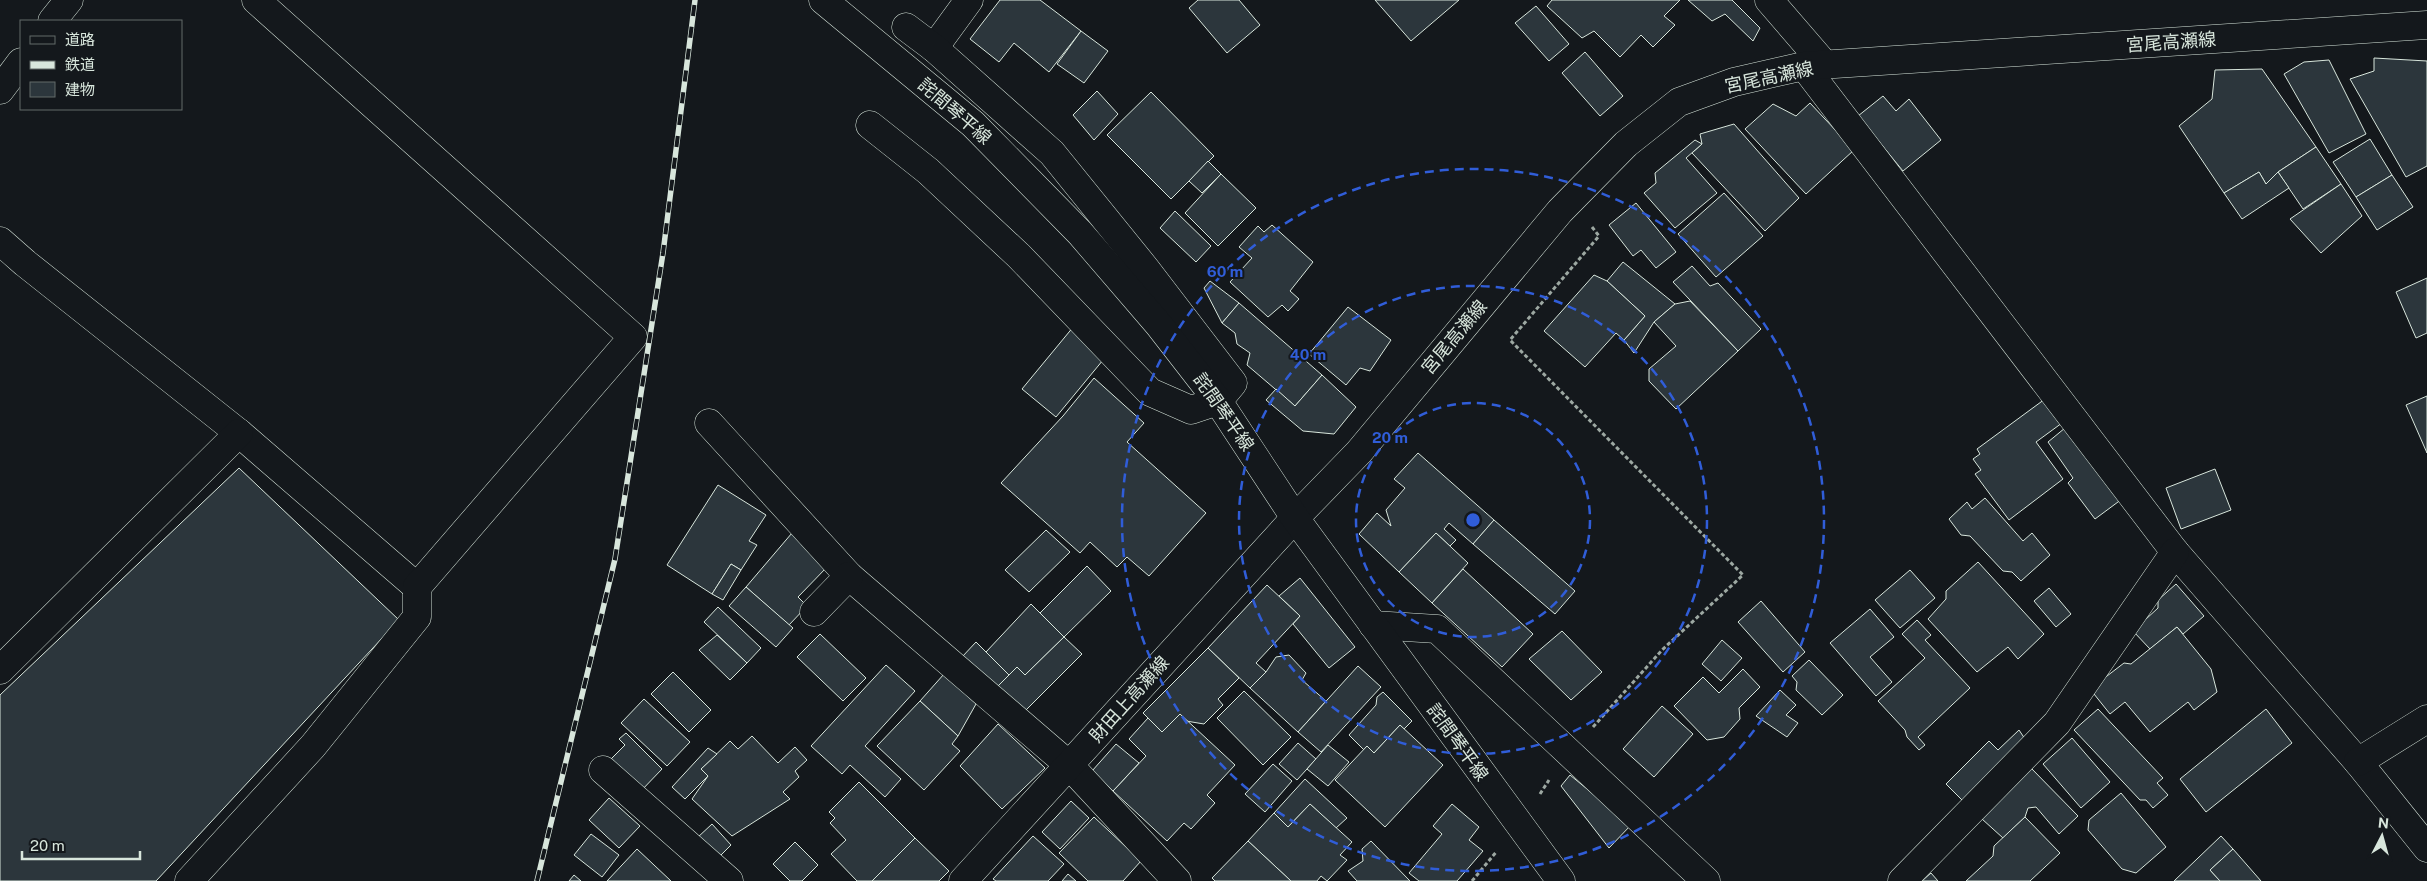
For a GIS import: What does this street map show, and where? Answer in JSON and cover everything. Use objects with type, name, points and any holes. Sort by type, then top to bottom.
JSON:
[{"type":"street","points":[[53,20],[69,0]]},
{"type":"street","points":[[189,881],[313,746],[417,618],[417,587],[633,337],[256,0]]},
{"type":"street","name":"詫間琴平線","points":[[823,0],[973,124],[1080,233],[1159,325],[1218,401],[1295,518],[1518,825],[1562,881]]},
{"type":"street","points":[[934,48],[969,0]]},
{"type":"street","points":[[1769,0],[1815,66],[2175,552],[2358,762],[2427,848]]},
{"type":"street","name":"宮尾高瀬線","points":[[1295,518],[1358,452],[1570,200],[1626,144],[1679,102],[1734,82],[1815,66],[2427,25]]},
{"type":"street","points":[[870,125],[928,171],[1019,256],[1150,392],[1191,410],[1218,401],[1233,382],[1058,161],[1003,108],[934,48],[906,27]]},
{"type":"street","points":[[0,90],[20,63]]},
{"type":"street","points":[[0,241],[238,434],[417,587]]},
{"type":"street","points":[[709,424],[849,576],[1069,765],[1177,881]]},
{"type":"street","points":[[0,670],[238,434]]},
{"type":"street","name":"財田上高瀬線","points":[[963,881],[1295,518]]},
{"type":"street","points":[[1902,881],[2057,723],[2175,552]]},
{"type":"street","points":[[814,612],[849,576]]},
{"type":"street","points":[[1373,625],[1437,629],[1706,881]]},
{"type":"street","points":[[2358,762],[2427,719]]},
{"type":"street","points":[[603,770],[728,881]]},
{"type":"path","points":[[1518,825],[1570,753],[1662,650],[1743,575],[1510,340],[1600,236],[1570,200]]},
{"type":"building","points":[[1000,0],[1040,0],[1081,31],[1049,72],[1014,43],[999,62],[970,39]]},
{"type":"building","points":[[1198,0],[1239,0],[1260,25],[1227,53],[1189,8]]},
{"type":"building","points":[[1375,0],[1459,0],[1411,41]]},
{"type":"building","points":[[1552,0],[1680,0],[1664,16],[1675,25],[1653,47],[1641,35],[1620,57],[1594,31],[1582,38],[1547,6]]},
{"type":"building","points":[[1688,0],[1732,0],[1760,28],[1753,41],[1725,14],[1712,21]]},
{"type":"building","points":[[1536,6],[1569,44],[1549,61],[1515,23]]},
{"type":"building","points":[[1081,31],[1108,51],[1084,83],[1057,64]]},
{"type":"building","points":[[1585,52],[1623,96],[1600,116],[1562,73]]},
{"type":"building","points":[[2374,58],[2427,61],[2427,166],[2406,177],[2350,79],[2374,71]]},
{"type":"building","points":[[2329,60],[2366,134],[2329,153],[2284,74],[2304,62]]},
{"type":"building","points":[[2262,69],[2316,147],[2278,172],[2266,184],[2259,172],[2224,193],[2179,126],[2212,99],[2215,70]]},
{"type":"building","points":[[1097,91],[1118,114],[1094,140],[1073,115]]},
{"type":"building","points":[[1151,92],[1214,156],[1171,199],[1107,135]]},
{"type":"building","points":[[1883,96],[1896,111],[1909,99],[1941,140],[1903,171],[1858,116]]},
{"type":"building","points":[[1810,103],[1854,150],[1806,194],[1745,129],[1773,104],[1796,116]]},
{"type":"building","points":[[1734,124],[1799,198],[1765,231],[1692,153],[1702,144],[1700,134]]},
{"type":"building","points":[[2370,139],[2392,175],[2356,197],[2333,162]]},
{"type":"building","points":[[1695,140],[1702,144],[1686,158],[1717,193],[1675,228],[1644,193],[1656,183],[1655,173]]},
{"type":"building","points":[[2316,147],[2341,184],[2303,209],[2278,172]]},
{"type":"building","points":[[1208,161],[1221,174],[1202,193],[1189,181]]},
{"type":"building","points":[[2259,172],[2266,184],[2278,172],[2289,188],[2242,219],[2224,193]]},
{"type":"building","points":[[1221,174],[1256,208],[1218,246],[1185,213]]},
{"type":"building","points":[[2392,175],[2413,207],[2377,230],[2356,197]]},
{"type":"building","points":[[2341,184],[2362,216],[2321,253],[2290,219]]},
{"type":"building","points":[[1724,193],[1763,236],[1716,277],[1678,234]]},
{"type":"building","points":[[1636,203],[1676,252],[1656,268],[1641,250],[1633,256],[1609,225]]},
{"type":"building","points":[[1175,211],[1211,246],[1196,262],[1160,228]]},
{"type":"building","points":[[1272,225],[1313,262],[1290,291],[1299,299],[1288,311],[1282,305],[1268,317],[1230,282],[1252,258],[1239,247],[1258,226],[1264,232]]},
{"type":"building","points":[[1623,262],[1675,304],[1654,322],[1634,353],[1624,340],[1645,316],[1607,281]]},
{"type":"building","points":[[1692,266],[1710,286],[1718,283],[1761,329],[1738,351],[1673,282]]},
{"type":"building","points":[[1594,275],[1607,281],[1645,316],[1624,340],[1616,333],[1585,367],[1544,331]]},
{"type":"building","points":[[2427,278],[2427,333],[2416,338],[2396,292]]},
{"type":"building","points":[[1210,281],[1239,303],[1222,323],[1204,288]]},
{"type":"building","points":[[1690,301],[1738,351],[1676,409],[1649,381],[1649,369],[1676,346],[1654,322],[1675,304]]},
{"type":"building","points":[[1239,303],[1322,375],[1295,406],[1247,365],[1250,353],[1237,344],[1235,333],[1222,323]]},
{"type":"building","points":[[1348,307],[1391,340],[1370,371],[1360,368],[1346,385],[1309,354]]},
{"type":"building","points":[[1074,326],[1108,354],[1056,417],[1022,389]]},
{"type":"building","points":[[1322,375],[1356,407],[1334,434],[1303,431],[1266,400],[1276,389],[1295,406]]},
{"type":"building","points":[[1094,378],[1144,423],[1127,442],[1206,513],[1149,576],[1127,557],[1117,567],[1090,542],[1080,553],[1001,483],[1063,416]]},
{"type":"building","points":[[2427,396],[2427,453],[2406,405]]},
{"type":"building","points":[[2045,399],[2062,423],[2036,442],[2063,479],[2009,520],[1975,474],[1981,470],[1973,459],[1980,454],[1977,449]]},
{"type":"building","points":[[2065,428],[2122,499],[2095,519],[2068,483],[2073,478],[2048,442]]},
{"type":"building","points":[[1418,453],[1494,520],[1473,544],[1449,523],[1444,529],[1456,540],[1450,546],[1436,533],[1399,572],[1359,534],[1377,513],[1391,526],[1386,510],[1405,488],[1394,479]]},
{"type":"building","points":[[239,468],[399,620],[156,881],[0,881],[0,695]]},
{"type":"building","points":[[2215,469],[2231,510],[2181,529],[2166,488]]},
{"type":"building","points":[[718,485],[766,515],[749,541],[757,545],[741,570],[731,564],[712,594],[667,565]]},
{"type":"building","points":[[1985,498],[2023,541],[2032,533],[2050,555],[2021,581],[2012,572],[2003,571],[1970,536],[1961,535],[1949,519],[1967,502],[1972,509]]},
{"type":"building","points":[[1494,520],[1575,591],[1555,614],[1473,544]]},
{"type":"building","points":[[1046,530],[1070,552],[1029,592],[1005,570]]},
{"type":"building","points":[[792,533],[827,567],[798,597],[807,606],[789,625],[746,587]]},
{"type":"building","points":[[1436,533],[1468,563],[1432,603],[1399,572]]},
{"type":"building","points":[[1978,562],[2044,634],[2018,659],[2008,647],[1977,672],[1928,619],[1946,599],[1946,591]]},
{"type":"building","points":[[731,564],[741,570],[723,600],[712,594]]},
{"type":"building","points":[[1087,566],[1111,591],[1064,637],[1040,613]]},
{"type":"building","points":[[1463,569],[1533,634],[1502,667],[1432,603]]},
{"type":"building","points":[[1910,570],[1935,598],[1900,628],[1875,600]]},
{"type":"building","points":[[1300,578],[1355,647],[1329,668],[1293,624],[1300,616],[1279,596]]},
{"type":"building","points":[[2176,584],[2204,616],[2183,634],[2177,627],[2150,649],[2133,631],[2158,608],[2158,600]]},
{"type":"building","points":[[1267,585],[1300,616],[1256,663],[1266,672],[1250,688],[1208,648]]},
{"type":"building","points":[[746,587],[793,628],[776,647],[729,606]]},
{"type":"building","points":[[2049,588],[2071,614],[2056,627],[2034,601]]},
{"type":"building","points":[[1761,601],[1805,652],[1783,672],[1738,622]]},
{"type":"building","points":[[1031,604],[1064,637],[1025,675],[1017,667],[1009,675],[986,652]]},
{"type":"building","points":[[718,607],[761,648],[747,663],[704,622]]},
{"type":"building","points":[[1870,609],[1894,637],[1870,657],[1892,682],[1876,696],[1830,643]]},
{"type":"building","points":[[1917,620],[1931,635],[1925,640],[1970,688],[1918,737],[1925,745],[1919,750],[1907,737],[1905,730],[1878,701],[1925,658],[1902,634]]},
{"type":"building","points":[[2177,627],[2211,669],[2217,692],[2194,710],[2188,702],[2150,732],[2125,702],[2110,714],[2090,689],[2124,663],[2131,664]]},
{"type":"building","points":[[1562,631],[1602,672],[1571,700],[1529,659]]},
{"type":"building","points":[[820,634],[866,678],[843,701],[797,657]]},
{"type":"building","points":[[717,635],[747,663],[730,680],[699,650]]},
{"type":"building","points":[[1064,637],[1082,654],[1022,714],[995,689],[1017,667],[1025,675]]},
{"type":"building","points":[[1722,640],[1742,658],[1721,681],[1702,664]]},
{"type":"building","points":[[976,642],[1009,675],[995,689],[962,657]]},
{"type":"building","points":[[1208,648],[1239,678],[1218,699],[1223,705],[1204,724],[1186,721],[1180,714],[1162,732],[1143,713]]},
{"type":"building","points":[[1289,655],[1306,673],[1302,680],[1326,701],[1298,732],[1250,688],[1266,672],[1276,657]]},
{"type":"building","points":[[1809,660],[1843,695],[1822,715],[1796,690],[1797,682],[1792,676]]},
{"type":"building","points":[[886,665],[915,691],[865,746],[901,779],[885,797],[850,765],[842,774],[811,746]]},
{"type":"building","points":[[1358,666],[1381,687],[1321,752],[1298,732]]},
{"type":"building","points":[[1743,669],[1760,687],[1739,708],[1740,719],[1724,737],[1707,740],[1674,706],[1703,677],[1719,693]]},
{"type":"building","points":[[673,672],[711,710],[689,732],[651,694]]},
{"type":"building","points":[[944,674],[976,704],[958,736],[920,701]]},
{"type":"building","points":[[1780,690],[1796,705],[1786,715],[1798,723],[1787,737],[1756,716]]},
{"type":"building","points":[[1244,691],[1291,737],[1263,765],[1217,718]]},
{"type":"building","points":[[1383,692],[1412,721],[1404,729],[1400,725],[1374,753],[1367,746],[1364,750],[1349,735],[1376,705],[1377,697]]},
{"type":"building","points":[[644,699],[690,742],[667,766],[621,723]]},
{"type":"building","points":[[920,701],[958,736],[952,744],[960,751],[924,790],[877,746]]},
{"type":"building","points":[[1662,706],[1693,734],[1654,777],[1623,749]]},
{"type":"building","points":[[2098,709],[2163,778],[2157,783],[2168,795],[2153,808],[2146,800],[2140,800],[2074,730]]},
{"type":"building","points":[[2266,709],[2292,743],[2206,812],[2180,779]]},
{"type":"building","points":[[1180,714],[1235,765],[1207,795],[1215,803],[1191,829],[1184,823],[1167,841],[1113,791],[1146,756],[1129,739],[1148,718],[1162,732]]},
{"type":"building","points":[[998,724],[1045,768],[1002,809],[960,766]]},
{"type":"building","points":[[1400,725],[1443,765],[1385,827],[1335,780],[1367,746],[1374,753]]},
{"type":"building","points":[[2019,730],[2025,739],[1963,801],[1946,784],[1989,741],[1998,750]]},
{"type":"building","points":[[626,733],[662,769],[639,793],[607,763],[625,745],[619,739]]},
{"type":"building","points":[[752,736],[778,763],[795,747],[807,760],[795,771],[799,777],[783,792],[790,799],[732,836],[692,799],[708,776],[701,769],[730,741],[738,749]]},
{"type":"building","points":[[2072,738],[2110,782],[2081,808],[2043,764]]},
{"type":"building","points":[[1298,743],[1316,759],[1297,780],[1279,764]]},
{"type":"building","points":[[1116,744],[1139,763],[1113,791],[1092,771]]},
{"type":"building","points":[[1328,745],[1349,762],[1328,786],[1307,769]]},
{"type":"building","points":[[708,748],[717,754],[701,769],[708,776],[685,799],[672,787]]},
{"type":"building","points":[[1273,764],[1292,781],[1265,812],[1245,794]]},
{"type":"building","points":[[2030,767],[2078,816],[2059,834],[2036,807],[2028,808],[2025,817],[2003,838],[1982,819]]},
{"type":"building","points":[[1570,775],[1631,825],[1609,848],[1561,786]]},
{"type":"building","points":[[1305,779],[1347,818],[1336,828],[1310,804],[1288,827],[1274,813]]},
{"type":"building","points":[[859,782],[915,838],[872,881],[857,881],[831,854],[846,840],[830,823],[835,818],[829,812]]},
{"type":"building","points":[[2121,793],[2166,847],[2136,873],[2122,869],[2088,830],[2089,820]]},
{"type":"building","points":[[609,798],[640,826],[619,848],[589,820]]},
{"type":"building","points":[[1071,801],[1089,818],[1060,849],[1042,832]]},
{"type":"building","points":[[1310,804],[1352,842],[1340,855],[1347,860],[1327,881],[1321,876],[1317,881],[1291,881],[1248,841],[1274,813],[1288,827]]},
{"type":"building","points":[[1452,804],[1479,827],[1469,840],[1483,851],[1457,881],[1419,881],[1409,873],[1442,834],[1433,826]]},
{"type":"building","points":[[1094,817],[1141,861],[1123,881],[1088,881],[1059,853]]},
{"type":"building","points":[[2025,817],[2060,853],[2030,881],[1966,881],[1993,856],[1994,846]]},
{"type":"building","points":[[712,824],[731,845],[718,858],[697,838]]},
{"type":"building","points":[[591,834],[619,855],[602,877],[574,855]]},
{"type":"building","points":[[1033,836],[1064,864],[1048,881],[996,881],[993,879]]},
{"type":"building","points":[[2221,836],[2233,849],[2210,870],[2220,881],[2174,881]]},
{"type":"building","points":[[915,838],[949,871],[939,881],[872,881]]},
{"type":"building","points":[[1248,841],[1291,881],[1215,881],[1212,878]]},
{"type":"building","points":[[1371,841],[1410,881],[1357,881],[1348,871],[1363,861],[1362,849]]},
{"type":"building","points":[[795,842],[818,865],[802,881],[790,881],[773,864]]},
{"type":"building","points":[[637,849],[671,881],[607,881]]},
{"type":"building","points":[[2233,849],[2261,881],[2220,881],[2210,870]]},
{"type":"building","points":[[1931,873],[1938,881],[1922,881]]},
{"type":"building","points":[[1068,874],[1076,881],[1062,881]]},
{"type":"building","points":[[574,875],[581,881],[569,881]]},
{"type":"railway","points":[[537,881],[615,559],[663,253],[695,0]]}]
